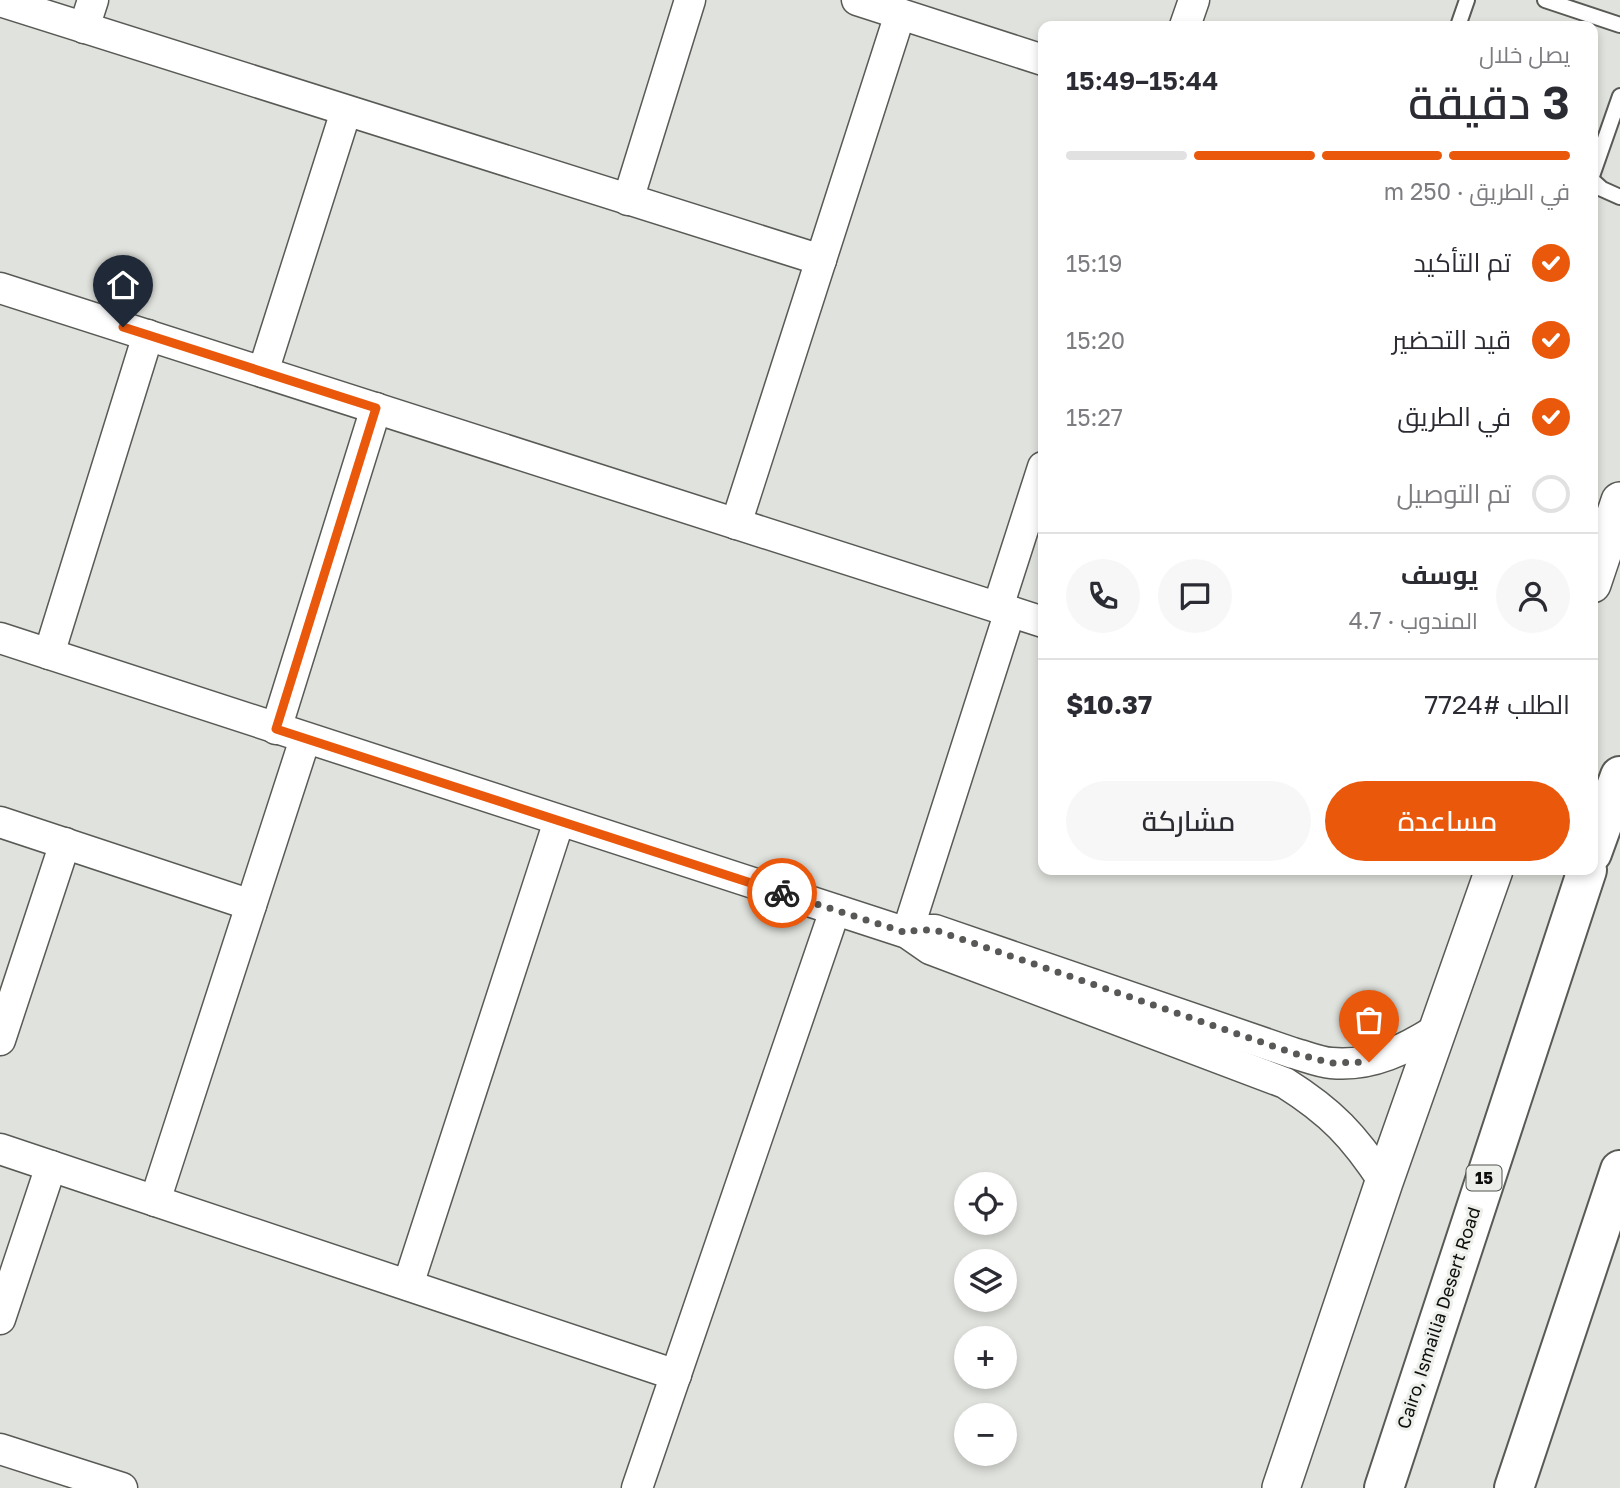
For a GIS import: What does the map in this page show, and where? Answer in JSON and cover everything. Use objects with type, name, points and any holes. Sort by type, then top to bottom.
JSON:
[{"type":"highway","points":[[1598,836],[1620,776]]},
{"type":"highway","name":"Cairo, Ismailia Desert Road","points":[[1384,1488],[1585,875]]},
{"type":"highway","points":[[1514,1488],[1620,1170]]},
{"type":"street","points":[[628,200],[690,0]]},
{"type":"street","points":[[857,0],[1038,58]]},
{"type":"street","points":[[1187,21],[1194,0]]},
{"type":"street","points":[[0,1],[88,14],[346,111],[821,260]]},
{"type":"street","points":[[736,524],[900,14]]},
{"type":"street","points":[[263,372],[346,111]]},
{"type":"street","points":[[0,288],[1038,620]]},
{"type":"street","points":[[49,654],[148,335]]},
{"type":"street","points":[[276,729],[376,408]]},
{"type":"street","points":[[907,933],[1004,609],[1038,485]]},
{"type":"street","points":[[1598,566],[1620,501]]},
{"type":"street","points":[[0,638],[907,933],[930,949],[1285,1083],[1315,1102],[1342,1125],[1384,1182]]},
{"type":"street","points":[[155,1201],[305,738]]},
{"type":"street","points":[[408,1285],[559,821]]},
{"type":"street","points":[[0,822],[251,905]]},
{"type":"street","points":[[0,1041],[65,843]]},
{"type":"street","points":[[1281,1488],[1384,1182],[1492,875]]},
{"type":"street","points":[[637,1488],[835,910]]},
{"type":"street","points":[[907,933],[935,930],[1293,1053],[1331,1063],[1369,1062],[1405,1049],[1439,1028]]},
{"type":"street","points":[[1285,1083],[1294,1076],[1298,1065],[1293,1053]]},
{"type":"street","points":[[0,1149],[676,1375]]},
{"type":"street","points":[[0,1319],[51,1166]]},
{"type":"street","points":[[0,1449],[46,1476],[122,1488]]},
{"type":"lane","points":[[1460,21],[1467,0]]},
{"type":"lane","points":[[1553,1],[1620,25]]},
{"type":"lane","points":[[1598,160],[1620,96]]},
{"type":"lane","points":[[1598,184],[1620,197]]},
{"type":"way so far","points":[[782,893],[907,933],[935,930],[1293,1053],[1331,1063],[1369,1062]]},
{"type":"route","points":[[123,327],[376,408],[276,729],[782,893]]}]
